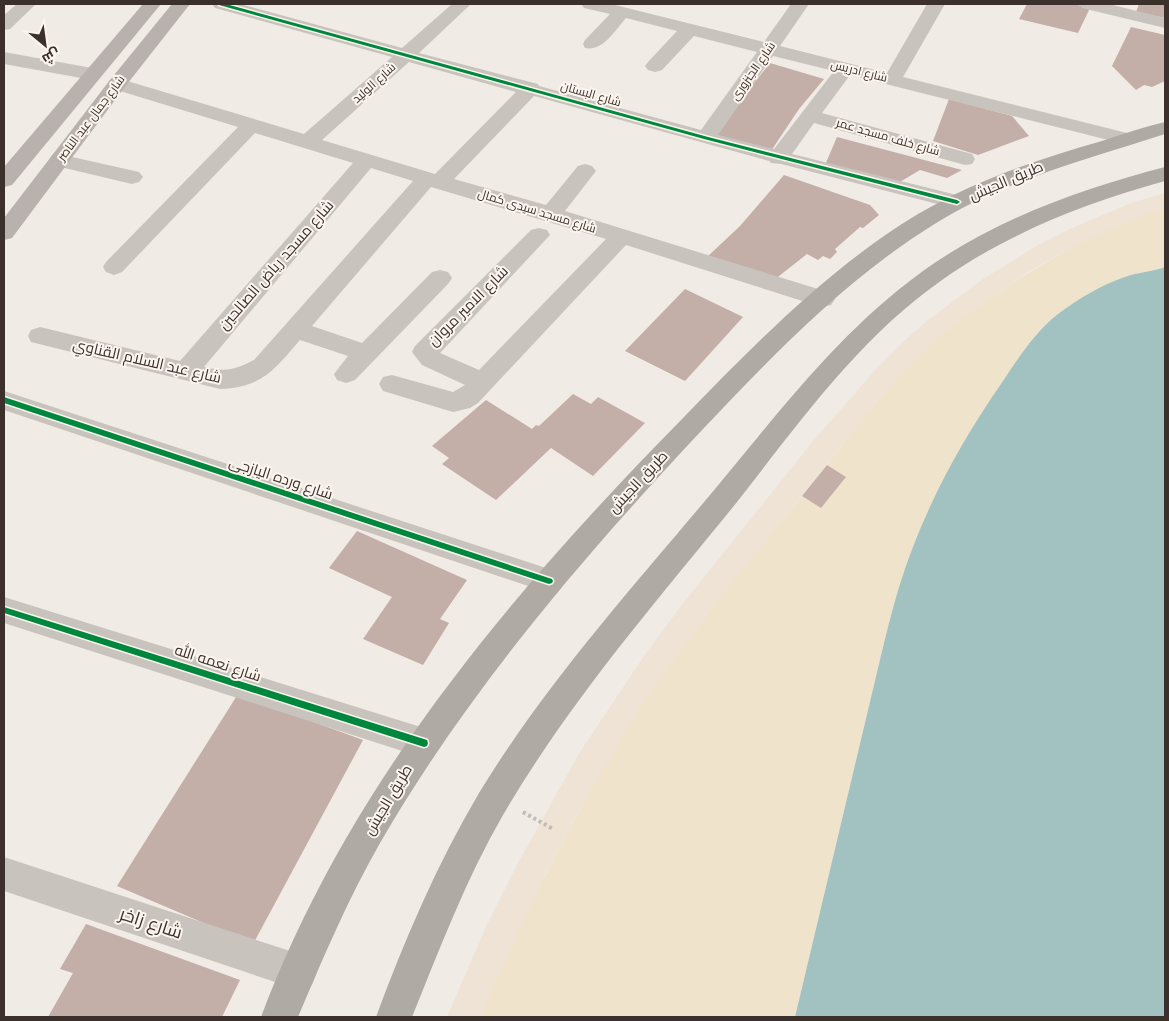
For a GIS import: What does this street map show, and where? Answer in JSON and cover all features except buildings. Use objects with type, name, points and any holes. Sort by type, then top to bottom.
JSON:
[{"type":"highway","name":"طريق الجيش","points":[[279,1017],[367,833],[424,743],[486,656],[549,581],[694,422],[745,371],[823,299],[888,245],[957,202],[1019,173],[1165,128]]},
{"type":"highway","points":[[394,1017],[463,855],[496,797],[553,710],[612,633],[809,392],[847,350],[905,296],[953,262],[1006,231],[1062,206],[1121,185],[1165,174]]},
{"type":"main road","name":"شارع جمال عبد الناصر","points":[[4,180],[152,4]]},
{"type":"main road","name":"شارع جمال عبد الناصر","points":[[4,233],[117,84],[181,4]]},
{"type":"street","points":[[4,25],[28,4]]},
{"type":"street","name":"شارع البستان","points":[[221,4],[531,88],[778,158],[957,202]]},
{"type":"street","name":"شارع الوليد","points":[[308,142],[462,4]]},
{"type":"street","name":"شارع ادريس","points":[[590,4],[1128,139]]},
{"type":"street","name":"شارع الجنزورى","points":[[706,138],[800,4]]},
{"type":"street","points":[[892,80],[936,4]]},
{"type":"street","points":[[1088,4],[1165,23]]},
{"type":"street","points":[[592,44],[622,12]]},
{"type":"street","points":[[655,66],[690,29]]},
{"type":"street","points":[[4,58],[92,74]]},
{"type":"street","points":[[778,158],[846,68]]},
{"type":"street","name":"شارع مسجد سيدى كمال","points":[[117,84],[551,214],[823,299]]},
{"type":"street","name":"شارع عبد السلام القناوي","points":[[40,336],[220,380],[238,379],[263,366],[433,180],[531,88]]},
{"type":"street","name":"شارع خلف مسجد عمر","points":[[810,116],[965,159]]},
{"type":"street","points":[[114,268],[250,125]]},
{"type":"street","name":"شارع مسجد رياض الصالحين","points":[[186,371],[367,159]]},
{"type":"street","points":[[59,160],[132,177]]},
{"type":"street","points":[[551,214],[585,171]]},
{"type":"street","name":"شارع الامير مروان","points":[[482,382],[431,359],[424,352],[539,235]]},
{"type":"street","points":[[392,384],[453,402],[461,402],[621,237]]},
{"type":"street","points":[[346,374],[440,278]]},
{"type":"street","points":[[294,330],[366,354]]},
{"type":"street","name":"شارع ورده اليازجى","points":[[4,400],[549,581]]},
{"type":"street","name":"شارع نعمه الله","points":[[4,610],[424,743]]},
{"type":"street","name":"شارع زاخر","points":[[4,874],[299,972]]},
{"type":"sand","points":[[1165,208],[1165,267],[1130,275],[1099,288],[1066,308],[1041,329],[1020,356],[970,431],[943,480],[919,531],[900,584],[884,643],[795,1017],[480,1017],[515,938],[553,860],[594,784],[639,709],[697,627],[802,496],[821,507],[846,477],[827,465],[882,396],[944,332],[1005,288],[1048,261],[1093,237],[1141,216]]},
{"type":"shaded area","points":[[1165,193],[1165,208],[1115,227],[1056,256],[1028,272],[945,331],[914,361],[876,403],[702,620],[639,710],[576,815],[545,875],[480,1017],[447,1017],[485,929],[517,865],[580,752],[644,656],[681,606],[814,440],[878,367],[902,343],[928,320],[983,279],[1040,244],[1070,229],[1131,203]]},
{"type":"water","points":[[1165,267],[1165,1017],[795,1017],[884,643],[909,557],[931,504],[957,454],[987,405],[1028,345],[1042,329],[1058,314],[1107,284],[1130,275]]},
{"type":"cycle path","points":[[221,4],[706,138],[957,202]]},
{"type":"cycle path","points":[[4,400],[549,581]]},
{"type":"cycle path","points":[[4,610],[424,743]]}]
